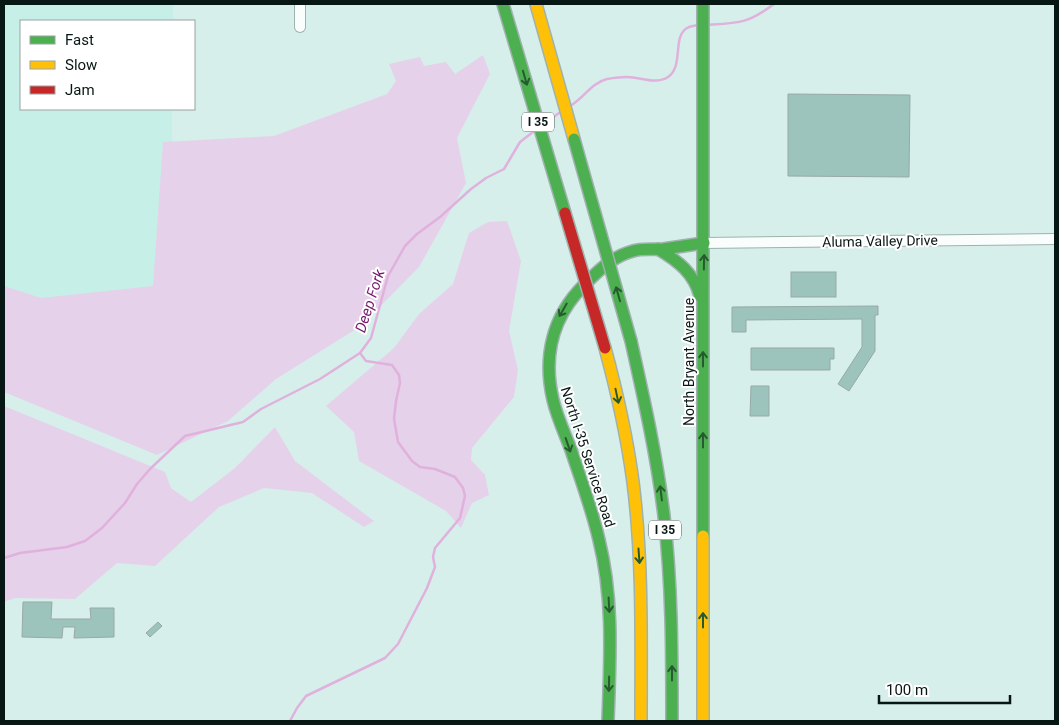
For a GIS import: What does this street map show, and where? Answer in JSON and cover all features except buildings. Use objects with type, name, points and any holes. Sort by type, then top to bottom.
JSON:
[{"type":"main road","name":"I 35","points":[[504,4],[605,348],[627,444],[637,526],[640,571],[641,721]]},
{"type":"main road","name":"I 35","points":[[536,4],[631,341],[652,436],[666,538],[672,639],[672,721]]},
{"type":"main road","name":"North Bryant Avenue","points":[[703,4],[703,721]]},
{"type":"main road","points":[[554,28],[574,139]]},
{"type":"main road","name":"North I-35 Service Road","points":[[608,721],[608,588],[594,523],[553,401],[549,382],[548,350],[550,340],[558,319],[578,290],[616,257],[639,249],[658,249],[704,243]]},
{"type":"main road","points":[[658,249],[680,262],[693,276],[699,290],[704,316]]},
{"type":"street","points":[[300,4],[300,28]]},
{"type":"street","name":"Aluma Valley Drive","points":[[704,243],[1055,240]]},
{"type":"shaded area","points":[[4,4],[173,4],[173,20],[20,20],[20,110],[172,110],[172,399],[4,383]]},
{"type":"shaded area","points":[[483,55],[490,74],[457,138],[466,183],[419,267],[361,326],[276,379],[228,421],[157,455],[4,392],[4,286],[41,298],[153,286],[163,142],[274,136],[387,94],[396,81],[389,64],[420,57],[424,66],[446,62],[455,74]]},
{"type":"shaded area","points":[[507,221],[521,261],[509,331],[518,370],[514,397],[472,448],[471,460],[485,475],[489,495],[472,503],[461,528],[446,511],[359,461],[354,432],[326,406],[394,348],[419,314],[453,284],[469,233],[488,222]]},
{"type":"shaded area","points":[[4,406],[165,472],[171,488],[191,502],[235,468],[275,427],[295,461],[374,521],[364,527],[312,493],[264,488],[219,507],[155,566],[117,563],[75,599],[15,598],[4,602]]},
{"type":"waterway","name":"Deep Fork","points":[[706,25],[727,24],[749,19],[774,4]]},
{"type":"waterway","name":"Deep Fork","points":[[570,106],[596,84],[607,79],[632,77],[658,80],[668,77],[676,66],[680,38],[683,32],[688,27],[698,25]]},
{"type":"waterway","name":"Deep Fork","points":[[545,123],[559,113]]},
{"type":"waterway","name":"Deep Fork","points":[[4,558],[20,553],[67,547],[85,541],[102,528],[125,503],[137,484],[150,469],[185,436],[243,422],[261,409],[320,379],[360,353],[371,338],[388,276],[405,246],[471,189],[486,178],[504,169],[520,142],[533,132]]},
{"type":"waterway","points":[[290,721],[306,696],[385,658],[398,644],[427,588],[435,567],[433,557],[435,548],[460,518],[465,496],[463,488],[455,477],[435,469],[420,467],[412,461],[398,442],[394,419],[400,383],[399,375],[392,365],[366,361],[360,353]]},
{"type":"traffic: fast","points":[[503,4],[565,213]]},
{"type":"traffic: fast","points":[[703,4],[703,536]]},
{"type":"traffic: fast","points":[[574,139],[631,341]]},
{"type":"traffic: fast","points":[[608,721],[610,630],[604,563],[590,506],[553,400],[549,368],[553,338],[557,324],[573,297],[595,274],[612,260],[636,250],[663,249],[704,243]]},
{"type":"traffic: fast","points":[[658,249],[684,268],[694,281],[700,296]]},
{"type":"traffic: fast","points":[[631,341],[654,450],[667,542],[672,644],[672,721]]},
{"type":"traffic: slow","points":[[536,4],[574,139]]},
{"type":"traffic: slow","points":[[605,348],[625,431],[636,512],[641,601],[641,721]]},
{"type":"traffic: slow","points":[[703,536],[703,721]]},
{"type":"traffic: jam","points":[[565,213],[605,348]]}]
